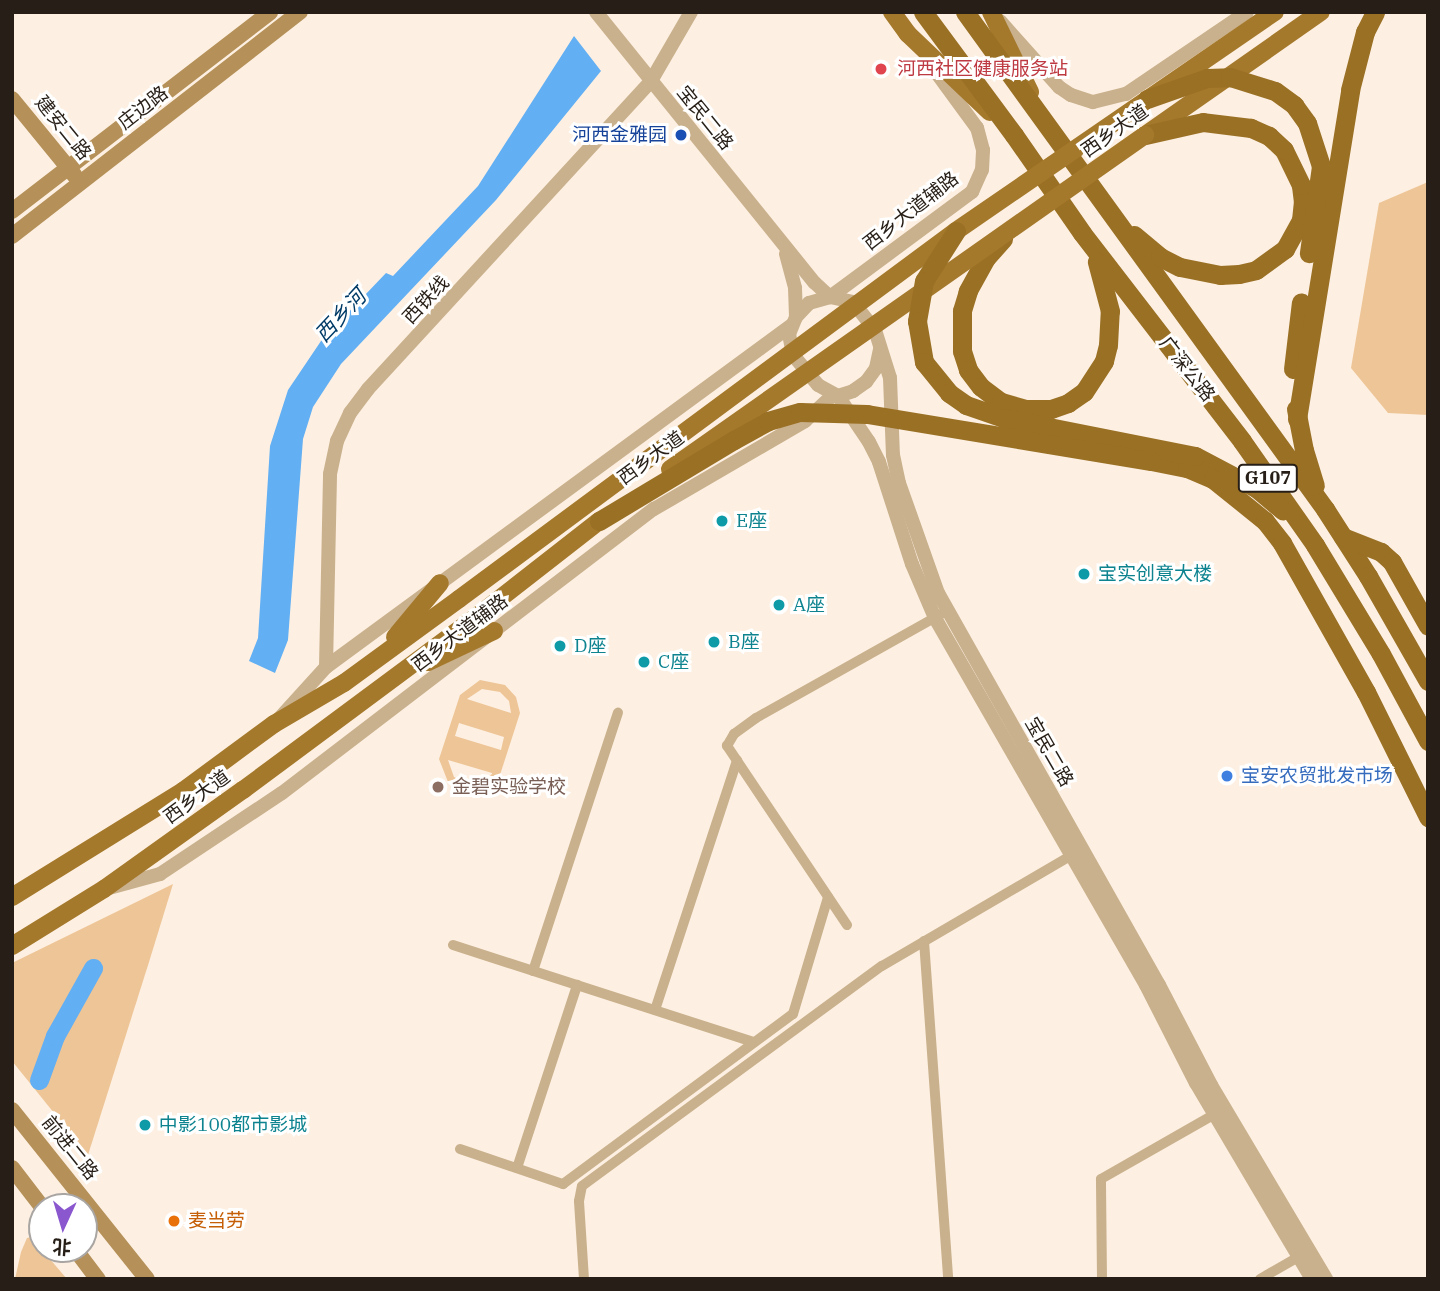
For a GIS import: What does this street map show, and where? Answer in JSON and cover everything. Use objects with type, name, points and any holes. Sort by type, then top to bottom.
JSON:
[{"type":"highway","name":"广深公路","points":[[923,12],[1082,233],[1242,441],[1315,545],[1375,644],[1428,741]]},
{"type":"highway","name":"广深公路","points":[[965,12],[1325,509],[1428,681]]},
{"type":"highway","points":[[1297,419],[1350,90],[1365,32],[1375,12]]},
{"type":"highway","points":[[1147,99],[1207,78],[1230,77],[1275,91],[1294,105],[1307,123],[1321,166],[1293,366],[1297,419],[1313,480],[1325,509]]},
{"type":"highway","points":[[1109,214],[1160,257],[1180,267],[1209,274],[1239,274],[1272,260],[1295,234],[1301,220],[1303,202],[1294,166],[1284,150],[1269,136],[1229,123],[1203,122],[1145,135]]},
{"type":"highway","points":[[1014,227],[976,272],[962,311],[962,351],[968,370],[981,387],[1001,402],[1026,410],[1051,409],[1084,392],[1096,378],[1108,345],[1110,310],[1107,290],[1082,233]]},
{"type":"highway","points":[[956,231],[924,281],[917,321],[924,362],[949,393],[966,405],[1003,418],[1195,456],[1256,488],[1315,545]]},
{"type":"highway","points":[[600,521],[768,421],[800,412],[867,414],[1187,468],[1213,479],[1265,522],[1282,543],[1366,692],[1428,817]]},
{"type":"highway","points":[[1343,537],[1381,552],[1392,562],[1428,626]]},
{"type":"main road","name":"庄边路","points":[[12,211],[270,12]]},
{"type":"main road","name":"庄边路","points":[[12,236],[300,12]]},
{"type":"main road","points":[[892,12],[908,34],[1014,135]]},
{"type":"main road","points":[[991,12],[1042,117]]},
{"type":"main road","name":"西乡大道","points":[[12,897],[183,791],[274,724],[377,659],[956,231],[1275,12]]},
{"type":"main road","name":"西乡大道","points":[[15,943],[104,889],[390,680],[600,521],[1321,12]]},
{"type":"main road","name":"建安二路","points":[[12,99],[81,183]]},
{"type":"main road","points":[[377,659],[440,583]]},
{"type":"main road","points":[[390,680],[494,631]]},
{"type":"main road","name":"前进二路","points":[[12,1110],[147,1279]]},
{"type":"main road","points":[[12,1168],[31,1193]]},
{"type":"main road","points":[[86,1263],[98,1279]]},
{"type":"street","name":"宝民二路","points":[[596,12],[784,247],[830,297],[853,302],[878,339],[891,389],[893,455],[899,483],[941,614]]},
{"type":"street","name":"西铁线","points":[[326,667],[330,474],[337,440],[350,413],[368,389],[651,81],[691,12]]},
{"type":"street","points":[[991,12],[1059,87],[1071,95],[1093,102],[1126,94],[1247,12]]},
{"type":"street","name":"西乡大道辅路","points":[[274,724],[296,696],[326,667],[794,321],[809,303],[830,297],[972,192],[982,170],[983,150],[977,128],[908,34]]},
{"type":"street","name":"宝民二路","points":[[784,247],[795,288],[790,344],[793,355],[818,385],[836,395],[859,426],[879,462],[912,564],[1077,852],[1159,985],[1199,1063],[1326,1279]]},
{"type":"street","name":"西乡大道辅路","points":[[104,889],[160,874],[180,863],[282,793],[654,509],[805,421],[836,395],[853,391],[872,376],[878,358],[878,339]]},
{"type":"street","points":[[805,421],[832,418],[859,426]]},
{"type":"street","points":[[847,925],[727,746],[734,734],[756,718],[922,622],[941,614]]},
{"type":"street","points":[[533,971],[618,713]]},
{"type":"street","points":[[655,1010],[737,760]]},
{"type":"street","name":"宝民二路","points":[[1077,852],[1215,1114],[1312,1279]]},
{"type":"street","points":[[584,1279],[579,1201],[582,1186],[882,966],[1077,852]]},
{"type":"street","points":[[460,1149],[563,1184],[793,1014],[828,897]]},
{"type":"street","points":[[925,942],[948,1279]]},
{"type":"street","points":[[453,945],[754,1042]]},
{"type":"street","points":[[517,1168],[577,985]]},
{"type":"street","points":[[1102,1279],[1101,1179],[1215,1114]]},
{"type":"street","points":[[1260,1279],[1300,1256]]},
{"type":"shaded area","points":[[1428,182],[1428,415],[1388,413],[1351,368],[1379,203]]},
{"type":"shaded area","points":[[480,680],[505,685],[516,697],[520,713],[499,778],[487,789],[471,793],[448,782],[439,759],[460,695]],"holes":[[[482,689],[500,692],[509,701],[511,713],[467,699]],[[459,723],[504,737],[501,750],[455,736]],[[448,760],[492,773],[477,784],[465,783],[454,777]]]},
{"type":"shaded area","points":[[173,884],[88,1155],[12,1061],[12,963]]},
{"type":"shaded area","points":[[27,1238],[28,1263],[53,1263],[67,1279],[15,1279]]},
{"type":"water","points":[[574,36],[601,71],[496,200],[341,364],[313,407],[303,439],[288,640],[275,673],[249,661],[258,638],[270,446],[288,390],[321,341],[386,273],[393,276],[478,186]]},
{"type":"waterway","name":"西乡河","points":[[39,1080],[55,1036],[93,968]]},
{"type":"place","name":"河西社区健康服务站","points":[[881,69]]},
{"type":"place","name":"河西金雅园","points":[[681,135]]},
{"type":"place","name":"E座","points":[[722,521]]},
{"type":"place","name":"宝实创意大楼","points":[[1084,574]]},
{"type":"place","name":"A座","points":[[779,605]]},
{"type":"place","name":"B座","points":[[714,642]]},
{"type":"place","name":"D座","points":[[560,646]]},
{"type":"place","name":"C座","points":[[644,662]]},
{"type":"place","name":"宝安农贸批发市场","points":[[1227,776]]},
{"type":"place","name":"金碧实验学校","points":[[438,787]]},
{"type":"place","name":"中影100都市影城","points":[[145,1125]]},
{"type":"place","name":"麦当劳","points":[[174,1221]]}]
